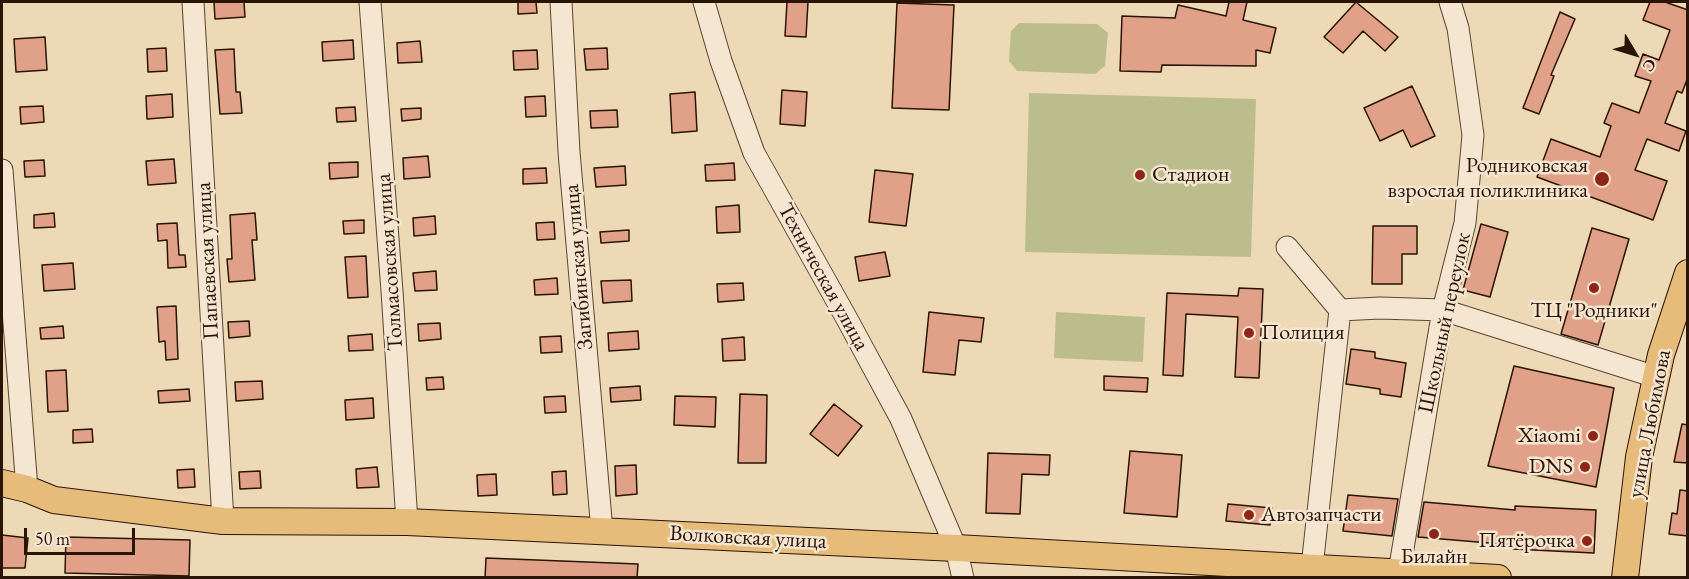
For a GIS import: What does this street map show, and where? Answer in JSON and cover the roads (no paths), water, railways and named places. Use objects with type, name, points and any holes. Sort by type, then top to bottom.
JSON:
[{"type":"main road","name":"улица Любимова","points":[[1625,578],[1639,457],[1661,355],[1688,273]]},
{"type":"main road","name":"Волковская улица","points":[[2,483],[27,489],[54,500],[223,522],[407,522],[956,548],[1498,578]]},
{"type":"street","name":"Папаевская улица","points":[[193,2],[223,522]]},
{"type":"street","name":"Толмасовская улица","points":[[370,2],[392,280],[407,522]]},
{"type":"street","name":"Загибинская улица","points":[[561,2],[569,152],[602,531]]},
{"type":"street","name":"Техническая улица","points":[[704,2],[721,61],[754,153],[901,419],[956,548],[963,578]]},
{"type":"street","name":"Школьный переулок","points":[[1399,572],[1443,310],[1465,223],[1473,135],[1458,28],[1450,2]]},
{"type":"street","points":[[2,170],[27,489]]},
{"type":"street","points":[[1287,247],[1340,310],[1312,567]]},
{"type":"street","points":[[1340,310],[1380,308],[1443,310],[1656,377]]},
{"type":"place","name":"Стадион","points":[[1140,175]]},
{"type":"place","name":"Родниковская взрослая поликлиника","points":[[1602,179]]},
{"type":"place","name":"ТЦ \"Родники\"","points":[[1594,288]]},
{"type":"place","name":"Полиция","points":[[1249,333]]},
{"type":"place","name":"Xiaomi","points":[[1593,436]]},
{"type":"place","name":"DNS","points":[[1585,467]]},
{"type":"place","name":"Автозапчасти","points":[[1249,515]]},
{"type":"place","name":"Билайн","points":[[1434,534]]},
{"type":"place","name":"Пятёрочка","points":[[1587,541]]}]
